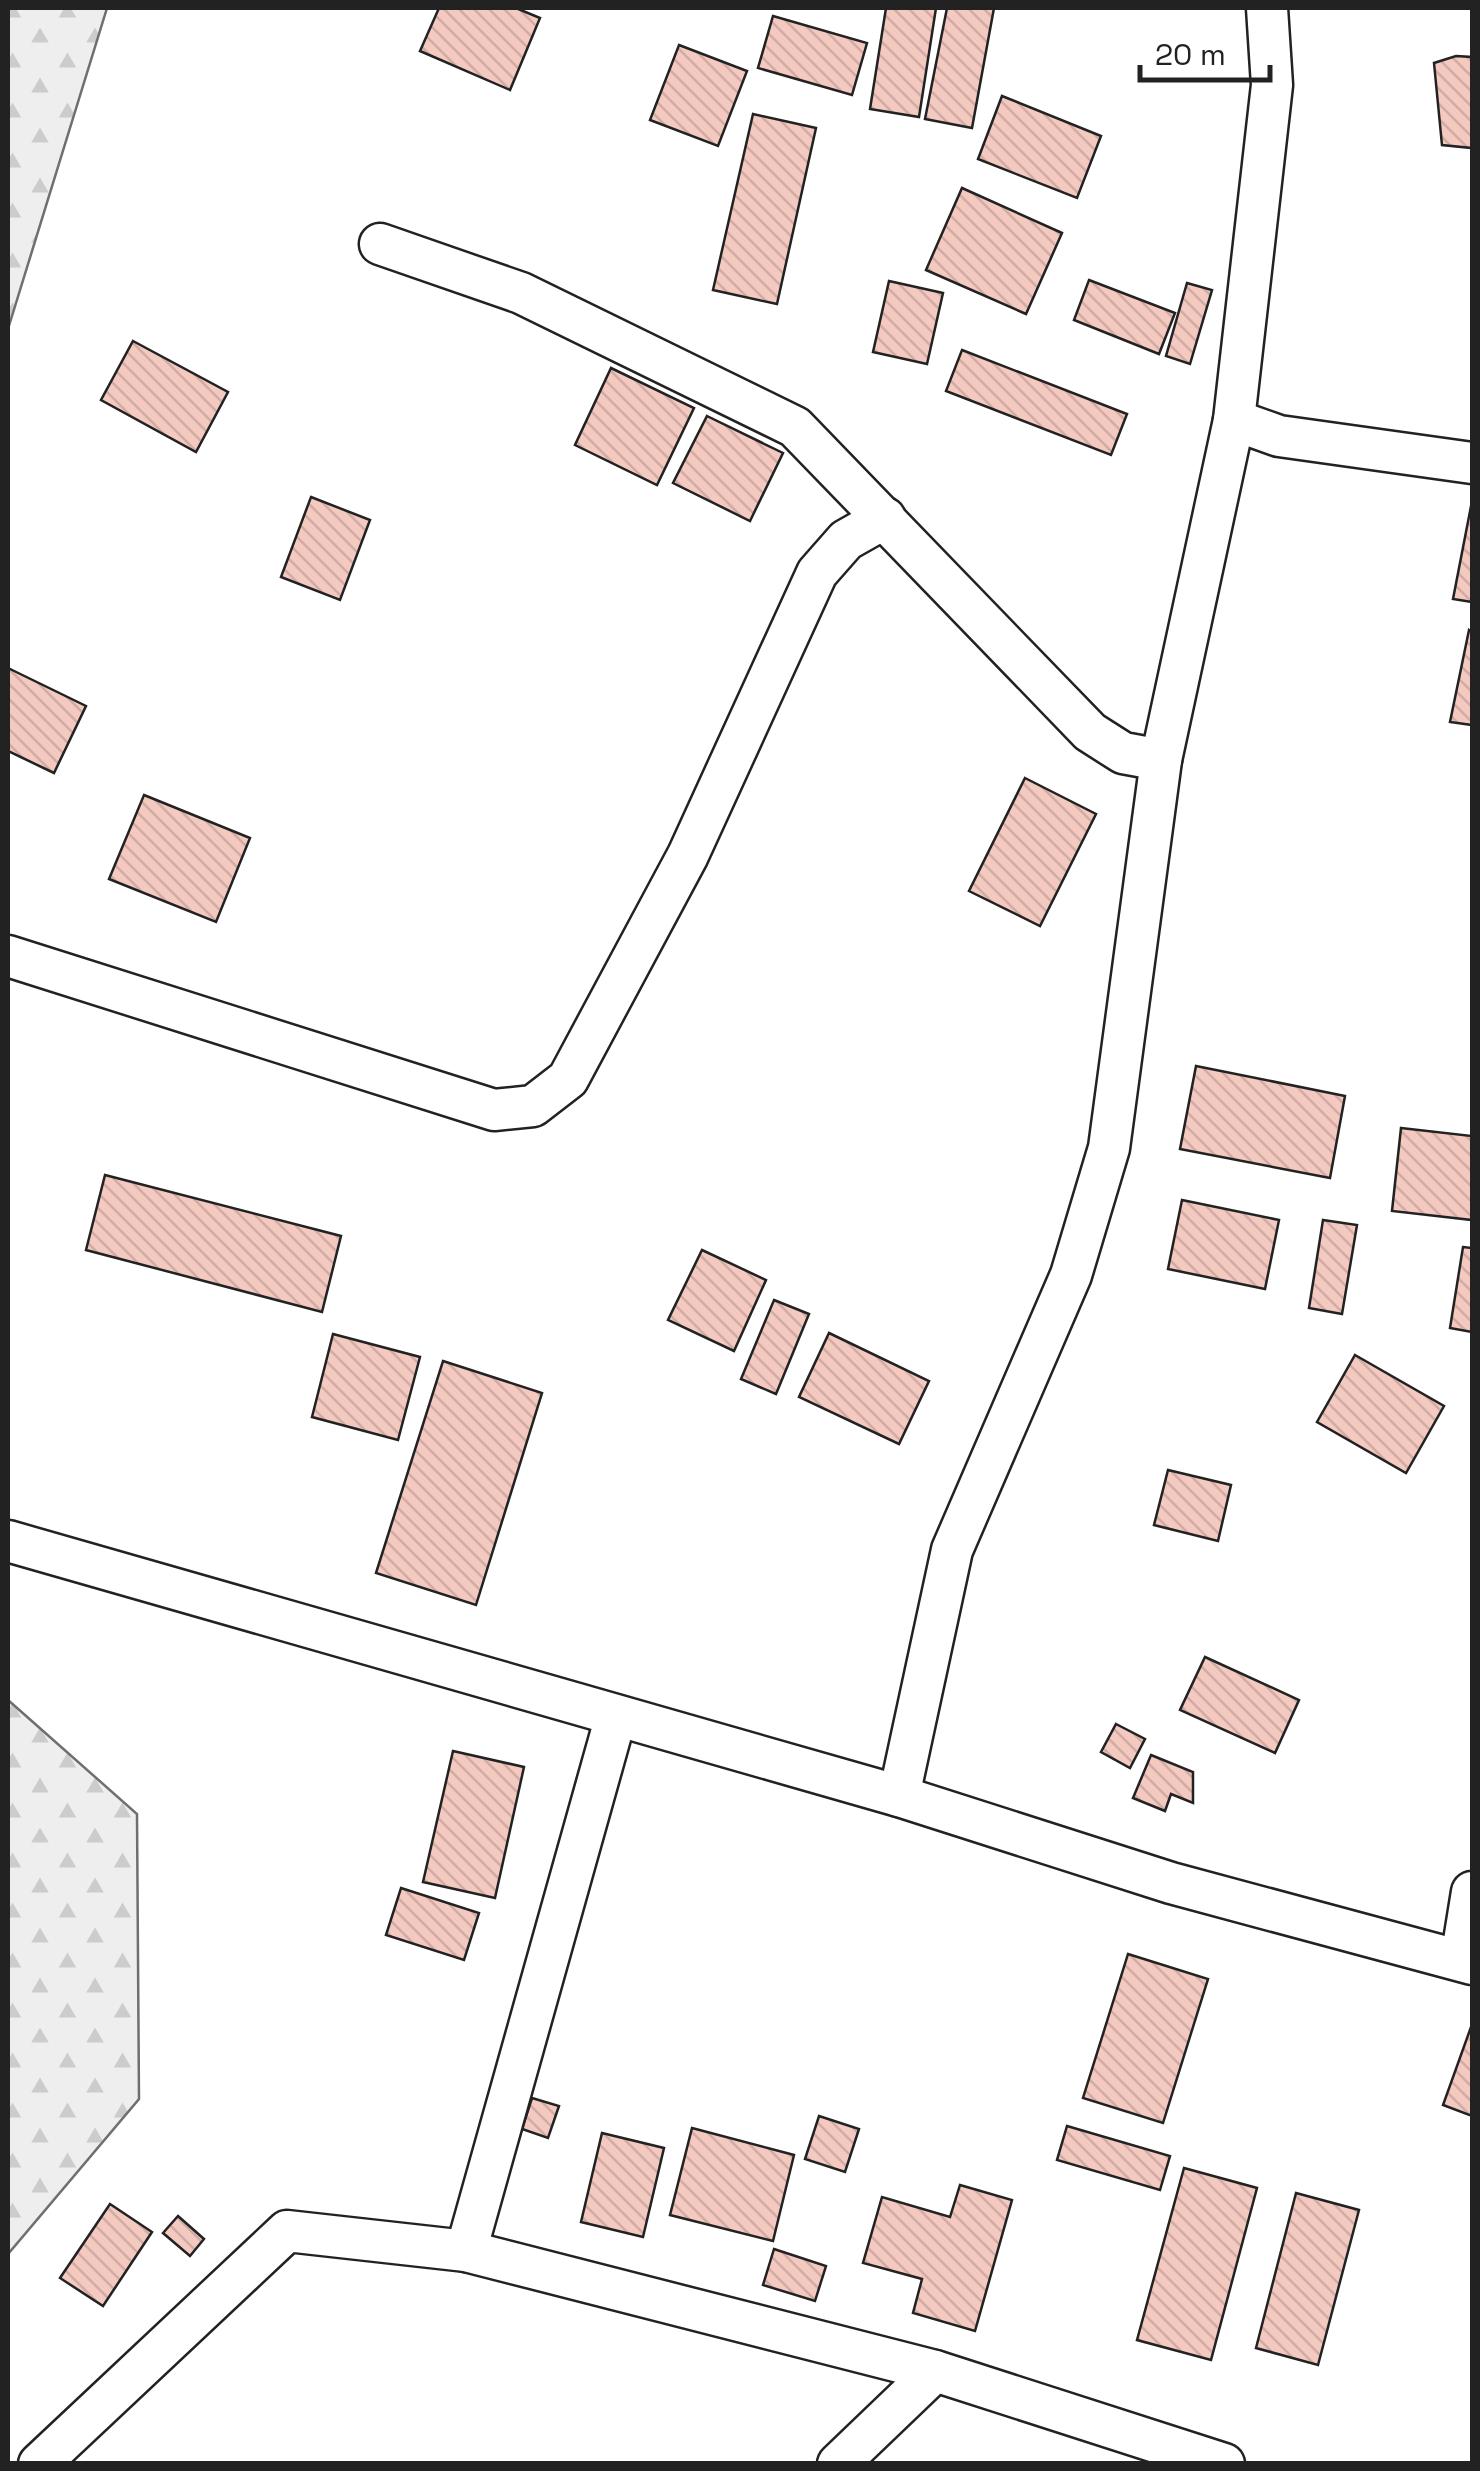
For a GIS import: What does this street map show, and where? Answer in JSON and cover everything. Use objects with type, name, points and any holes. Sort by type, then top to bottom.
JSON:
[{"type":"street","points":[[898,1796],[952,1550],[1071,1275],[1109,1148],[1161,760],[1234,420],[1272,86],[1267,8]]},
{"type":"street","points":[[380,244],[521,293],[795,428],[1090,732],[1123,752],[1161,760]]},
{"type":"street","points":[[1234,420],[1296,439],[1472,463]]},
{"type":"street","points":[[8,956],[494,1110],[532,1106],[568,1079],[688,855],[817,573],[846,540],[884,518]]},
{"type":"street","points":[[8,1541],[898,1796],[1170,1883],[1466,1962],[1472,1892]]},
{"type":"street","points":[[466,2252],[616,1716]]},
{"type":"street","points":[[39,2464],[288,2231],[466,2252],[935,2371],[1224,2464]]},
{"type":"street","points":[[838,2464],[935,2371]]},
{"type":"green space","points":[[8,8],[107,8],[8,329]]},
{"type":"green space","points":[[8,1700],[137,1814],[139,2099],[8,2254]]},
{"type":"building","points":[[439,8],[516,8],[540,18],[510,90],[420,51]]},
{"type":"building","points":[[886,8],[936,8],[919,117],[870,109]]},
{"type":"building","points":[[947,8],[994,8],[972,128],[925,119]]},
{"type":"building","points":[[773,16],[867,43],[852,95],[758,68]]},
{"type":"building","points":[[679,45],[747,71],[718,146],[650,120]]},
{"type":"building","points":[[1456,56],[1472,57],[1472,148],[1442,145],[1434,63]]},
{"type":"building","points":[[1002,96],[1101,136],[1077,198],[978,159]]},
{"type":"building","points":[[753,114],[816,128],[777,304],[713,290]]},
{"type":"building","points":[[962,188],[1062,233],[1026,314],[926,270]]},
{"type":"building","points":[[1089,280],[1175,313],[1159,354],[1074,320]]},
{"type":"building","points":[[889,281],[943,293],[927,364],[873,352]]},
{"type":"building","points":[[1187,283],[1212,290],[1190,364],[1166,356]]},
{"type":"building","points":[[133,341],[228,392],[196,452],[101,400]]},
{"type":"building","points":[[962,350],[1127,414],[1111,455],[946,391]]},
{"type":"building","points":[[611,368],[694,408],[657,485],[575,445]]},
{"type":"building","points":[[707,416],[783,453],[750,521],[673,483]]},
{"type":"building","points":[[311,497],[370,520],[340,600],[281,577]]},
{"type":"building","points":[[1472,501],[1472,602],[1453,599]]},
{"type":"building","points":[[1469,630],[1472,632],[1472,725],[1450,722]]},
{"type":"building","points":[[8,668],[86,706],[54,773],[8,751]]},
{"type":"building","points":[[1025,778],[1096,814],[1040,926],[969,891]]},
{"type":"building","points":[[144,795],[250,838],[216,922],[109,879]]},
{"type":"building","points":[[1196,1066],[1345,1096],[1330,1178],[1180,1149]]},
{"type":"building","points":[[1401,1128],[1472,1136],[1472,1220],[1392,1211]]},
{"type":"building","points":[[105,1175],[341,1236],[322,1312],[86,1250]]},
{"type":"building","points":[[1182,1200],[1279,1220],[1265,1289],[1168,1269]]},
{"type":"building","points":[[1323,1220],[1357,1225],[1342,1314],[1309,1308]]},
{"type":"building","points":[[1463,1247],[1472,1248],[1472,1332],[1450,1328]]},
{"type":"building","points":[[702,1250],[766,1280],[734,1351],[668,1320]]},
{"type":"building","points":[[774,1300],[809,1314],[776,1394],[741,1379]]},
{"type":"building","points":[[829,1333],[929,1381],[899,1444],[799,1397]]},
{"type":"building","points":[[333,1334],[420,1357],[398,1440],[312,1417]]},
{"type":"building","points":[[1355,1355],[1444,1406],[1406,1473],[1317,1422]]},
{"type":"building","points":[[443,1361],[542,1393],[476,1605],[376,1573]]},
{"type":"building","points":[[1168,1470],[1231,1485],[1218,1541],[1154,1525]]},
{"type":"building","points":[[1205,1657],[1299,1700],[1275,1753],[1180,1710]]},
{"type":"building","points":[[1116,1724],[1145,1739],[1130,1768],[1101,1752]]},
{"type":"building","points":[[453,1751],[524,1767],[495,1898],[423,1882]]},
{"type":"building","points":[[1151,1755],[1193,1772],[1193,1803],[1171,1794],[1165,1811],[1133,1798]]},
{"type":"building","points":[[401,1888],[479,1913],[464,1960],[386,1935]]},
{"type":"building","points":[[1128,1954],[1208,1979],[1163,2123],[1083,2098]]},
{"type":"building","points":[[1472,2027],[1472,2116],[1443,2105]]},
{"type":"building","points":[[532,2098],[559,2106],[548,2138],[522,2129]]},
{"type":"building","points":[[819,2116],[859,2129],[845,2172],[805,2159]]},
{"type":"building","points":[[1067,2126],[1170,2156],[1160,2190],[1057,2160]]},
{"type":"building","points":[[692,2128],[794,2155],[773,2241],[670,2215]]},
{"type":"building","points":[[602,2133],[664,2148],[643,2237],[581,2222]]},
{"type":"building","points":[[1184,2168],[1257,2188],[1211,2360],[1137,2340]]},
{"type":"building","points":[[960,2185],[1012,2200],[975,2331],[913,2313],[922,2279],[863,2263],[882,2197],[950,2217]]},
{"type":"building","points":[[1296,2193],[1359,2210],[1318,2365],[1256,2348]]},
{"type":"building","points":[[110,2204],[152,2232],[103,2306],[60,2278]]},
{"type":"building","points":[[178,2216],[204,2239],[190,2256],[163,2233]]},
{"type":"building","points":[[774,2249],[826,2266],[815,2301],[763,2285]]}]
